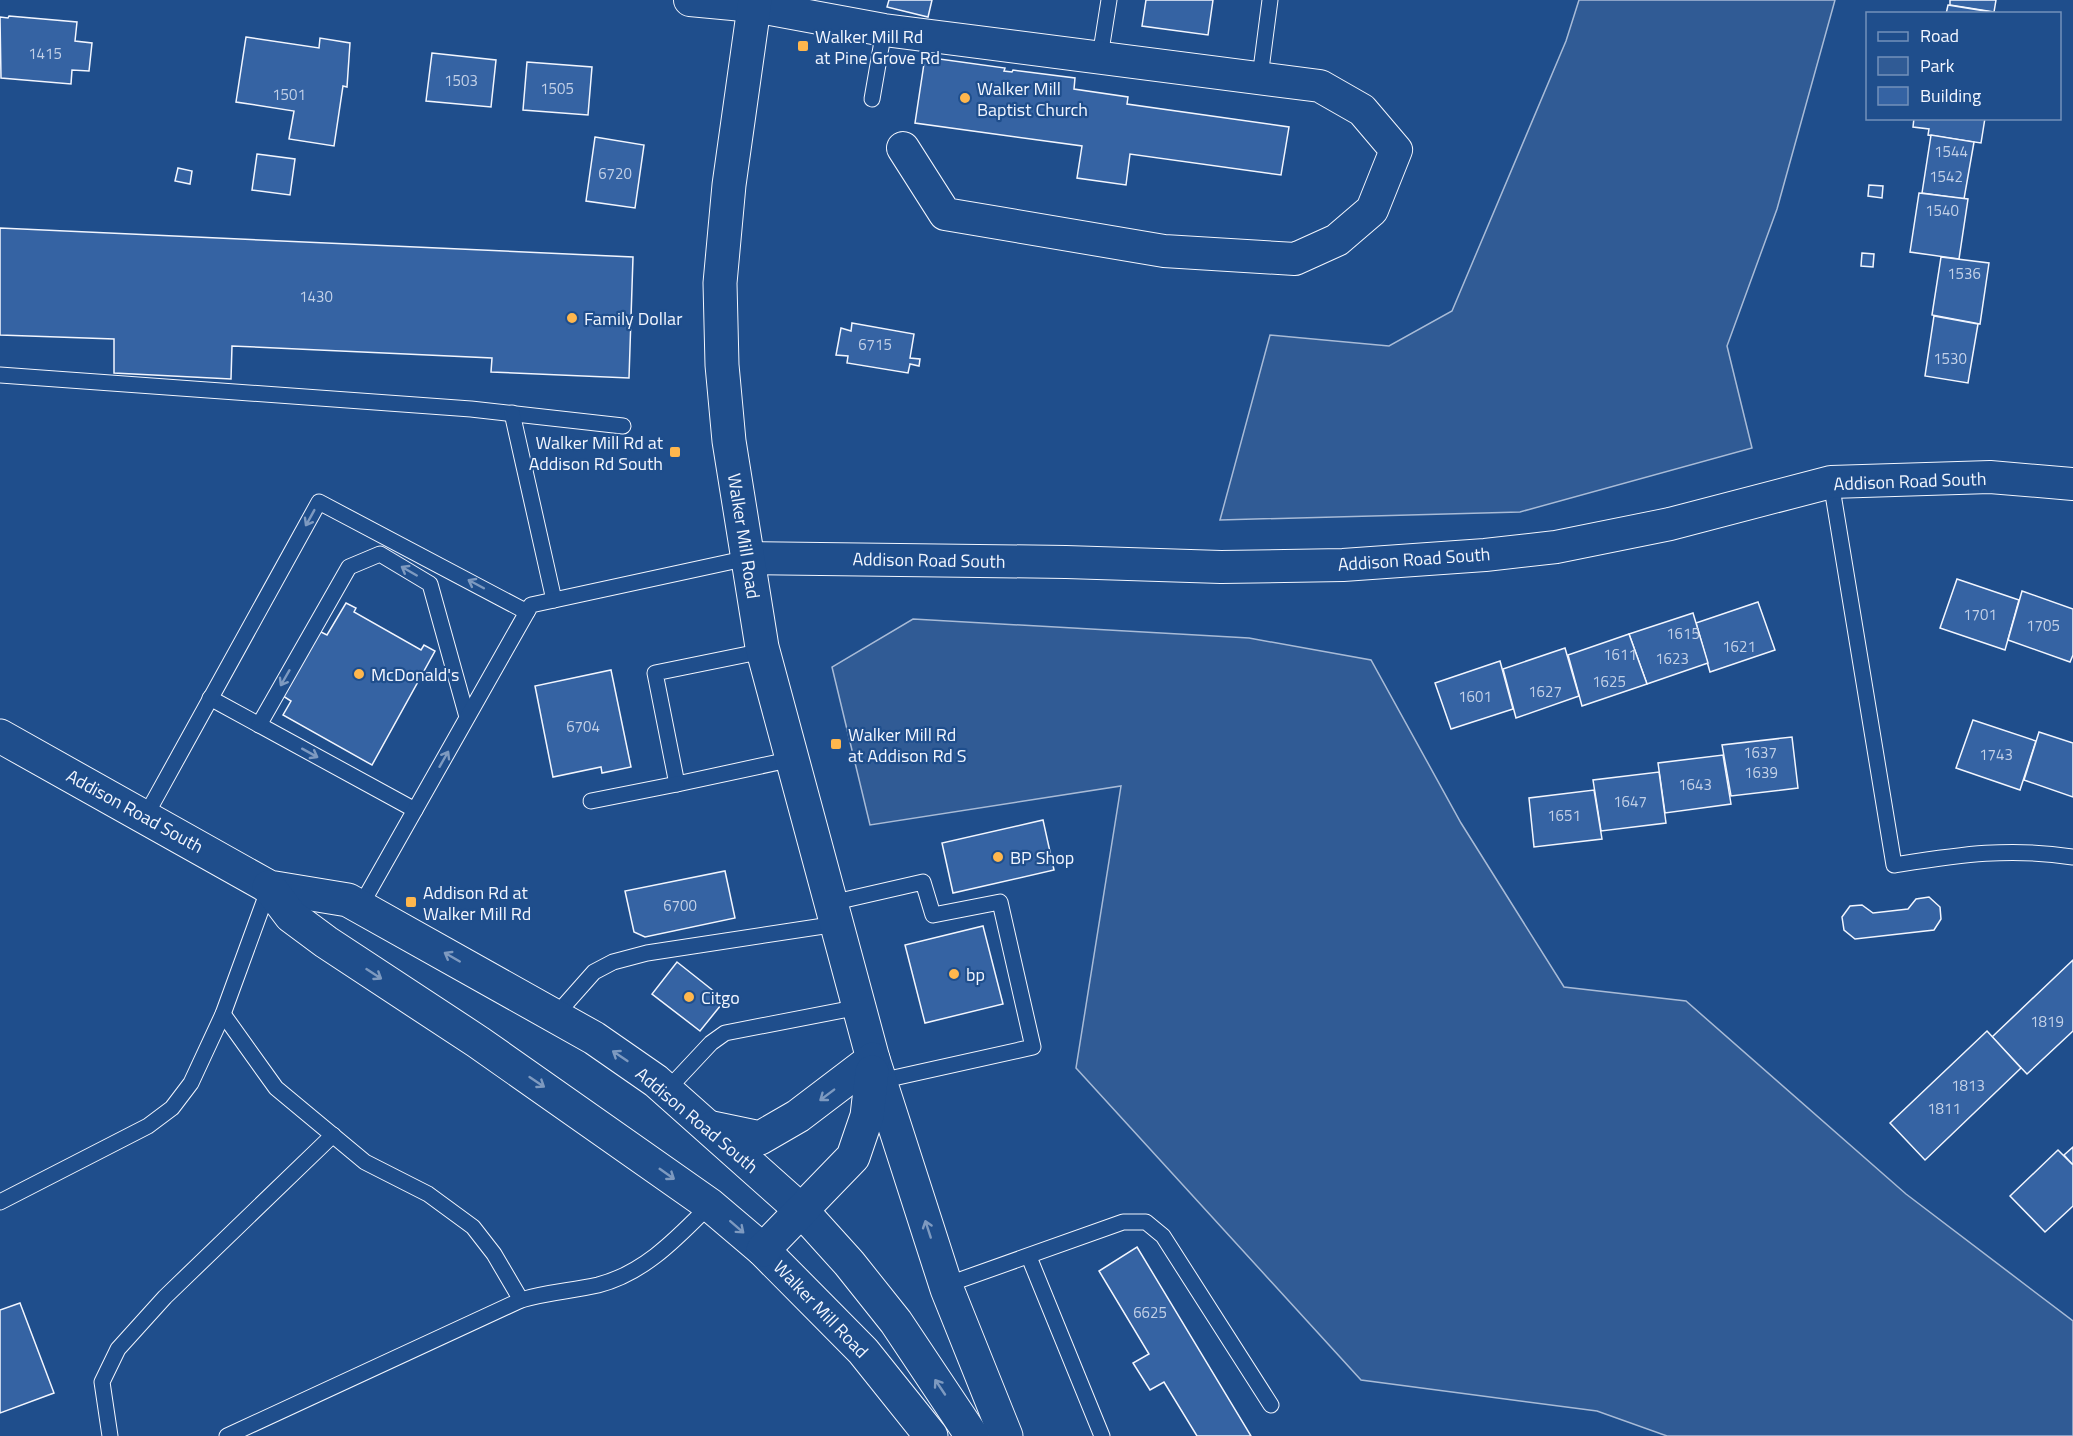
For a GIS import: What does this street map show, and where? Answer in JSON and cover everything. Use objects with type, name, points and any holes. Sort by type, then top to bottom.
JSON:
[{"type":"main road","name":"Walker Mill Road","points":[[755,3],[729,185],[720,283],[722,365],[729,441],[763,651],[877,1070],[946,1285],[1006,1436]]},
{"type":"main road","name":"Addison Road South","points":[[0,736],[269,887],[348,900],[594,1038],[667,1090],[802,1211],[849,1263],[896,1322],[972,1436]]},
{"type":"main road","name":"Addison Road South","points":[[269,887],[291,916],[326,942],[488,1048],[710,1205],[764,1250]]},
{"type":"main road","name":"Walker Mill Road","points":[[877,1070],[867,1116],[853,1156],[764,1250],[863,1351],[931,1436]]},
{"type":"main road","points":[[710,1128],[760,1138],[877,1070]]},
{"type":"street","points":[[690,0],[755,3],[884,30],[1320,86],[1362,110],[1396,150],[1372,210],[1337,240],[1295,259],[1164,251],[945,214],[903,148]]},
{"type":"street","name":"Addison Road South","points":[[748,558],[1066,562],[1221,567],[1342,565],[1485,555],[1556,547],[1670,524],[1832,482],[1990,477],[2073,484]]},
{"type":"lane","points":[[1100,57],[1108,0]]},
{"type":"lane","points":[[1260,77],[1270,0]]},
{"type":"lane","points":[[872,99],[884,30]]},
{"type":"lane","points":[[0,375],[254,391],[512,413],[623,426]]},
{"type":"lane","points":[[512,413],[554,600]]},
{"type":"lane","points":[[1832,482],[1894,865],[1984,852],[2022,852],[2073,857]]},
{"type":"lane","points":[[145,817],[319,502],[527,612]]},
{"type":"lane","points":[[259,725],[349,567],[380,554],[430,584],[467,717]]},
{"type":"lane","points":[[360,907],[531,605],[748,558]]},
{"type":"lane","points":[[677,784],[655,673],[763,651]]},
{"type":"lane","points":[[210,698],[415,810]]},
{"type":"lane","points":[[591,801],[793,759]]},
{"type":"lane","points":[[555,1016],[594,972],[613,962],[834,913],[922,882],[933,915],[1000,902],[1033,1047],[877,1070]]},
{"type":"lane","points":[[0,1202],[148,1126],[172,1108],[190,1083],[223,1014],[269,887]]},
{"type":"lane","points":[[667,1090],[711,1043],[725,1033],[859,1006]]},
{"type":"lane","points":[[223,1014],[276,1088],[365,1162],[428,1194],[473,1227],[494,1254],[521,1300]]},
{"type":"lane","points":[[110,1436],[102,1382],[118,1349],[165,1297],[333,1135]]},
{"type":"lane","points":[[227,1436],[521,1300],[544,1292],[600,1284],[637,1268],[662,1252],[710,1205]]},
{"type":"lane","points":[[946,1285],[1123,1222],[1146,1222],[1163,1236],[1271,1405]]},
{"type":"lane","points":[[1029,1257],[1102,1436]]},
{"type":"green space","points":[[1579,0],[1835,0],[1777,209],[1727,346],[1752,448],[1520,512],[1220,520],[1270,335],[1389,346],[1452,311],[1566,41]]},
{"type":"green space","points":[[913,619],[1249,638],[1371,660],[1461,823],[1564,987],[1686,1001],[1906,1194],[2073,1321],[2073,1436],[1667,1436],[1597,1411],[1361,1380],[1076,1068],[1121,786],[870,825],[832,667]]},
{"type":"building","points":[[889,0],[932,0],[928,17],[887,7]]},
{"type":"building","points":[[1146,0],[1213,0],[1208,35],[1142,26]]},
{"type":"building","points":[[1950,0],[1996,0],[1994,12],[1950,5]]},
{"type":"building","points":[[1948,5],[1991,12],[1946,12]]},
{"type":"building","points":[[9,16],[77,22],[75,41],[92,43],[89,71],[72,70],[71,84],[1,78],[0,17],[8,18]]},
{"type":"building","points":[[246,37],[319,48],[320,38],[350,43],[347,87],[343,86],[334,146],[289,139],[294,111],[236,102]]},
{"type":"building","points":[[432,53],[496,60],[491,107],[426,101]]},
{"type":"building","points":[[925,57],[1005,68],[1004,71],[1012,72],[1013,70],[1075,78],[1074,89],[1128,97],[1127,104],[1289,127],[1281,175],[1130,154],[1126,185],[1077,178],[1082,146],[915,123]]},
{"type":"building","points":[[527,62],[592,67],[588,115],[523,110]]},
{"type":"building","points":[[1914,120],[1985,120],[1981,143],[1928,135],[1929,129],[1913,127]]},
{"type":"building","points":[[1931,135],[1974,142],[1964,199],[1922,193]]},
{"type":"building","points":[[595,137],[644,145],[635,208],[586,201]]},
{"type":"building","points":[[257,154],[295,159],[290,195],[252,190]]},
{"type":"building","points":[[178,168],[192,171],[190,184],[175,181]]},
{"type":"building","points":[[1869,185],[1883,186],[1882,198],[1868,196]]},
{"type":"building","points":[[1919,193],[1968,199],[1959,259],[1910,252]]},
{"type":"building","points":[[0,228],[633,257],[629,378],[491,372],[492,358],[232,346],[231,379],[114,373],[114,339],[0,335]]},
{"type":"building","points":[[1862,253],[1874,254],[1873,267],[1861,266]]},
{"type":"building","points":[[1941,257],[1989,263],[1980,324],[1932,315]]},
{"type":"building","points":[[1934,316],[1978,324],[1968,383],[1925,376]]},
{"type":"building","points":[[852,323],[914,334],[910,358],[920,359],[919,366],[910,364],[908,373],[847,363],[848,356],[836,355],[841,328],[851,331]]},
{"type":"building","points":[[1957,579],[2019,600],[2005,650],[1940,628]]},
{"type":"building","points":[[2022,591],[2073,609],[2073,655],[2070,662],[2008,640]]},
{"type":"building","points":[[1758,602],[1775,650],[1710,672],[1696,623]]},
{"type":"building","name":"McDonald's","points":[[346,603],[356,608],[354,612],[421,650],[424,645],[435,651],[372,765],[283,715],[291,701],[283,696],[319,631],[327,635]]},
{"type":"building","points":[[1693,613],[1708,663],[1647,684],[1629,634]]},
{"type":"building","points":[[1629,634],[1647,684],[1582,706],[1568,655]]},
{"type":"building","points":[[1565,648],[1579,696],[1516,718],[1503,669]]},
{"type":"building","points":[[1500,661],[1513,709],[1451,729],[1435,683]]},
{"type":"building","points":[[611,670],[631,767],[602,773],[601,767],[553,777],[535,686]]},
{"type":"building","points":[[1973,720],[2036,741],[2020,790],[1956,768]]},
{"type":"building","points":[[2039,732],[2073,743],[2073,797],[2024,780]]},
{"type":"building","points":[[1792,737],[1798,788],[1731,796],[1722,745]]},
{"type":"building","points":[[1723,755],[1731,804],[1665,813],[1658,763]]},
{"type":"building","points":[[1659,772],[1666,823],[1601,831],[1593,780]]},
{"type":"building","points":[[1594,790],[1602,839],[1534,847],[1529,798]]},
{"type":"building","name":"BP Shop","points":[[1043,820],[1054,870],[953,893],[942,843]]},
{"type":"building","points":[[725,871],[735,918],[645,937],[634,932],[625,891]]},
{"type":"building","points":[[1929,897],[1940,907],[1941,919],[1934,930],[1855,939],[1844,930],[1842,917],[1850,906],[1862,905],[1873,913],[1908,909],[1916,899]]},
{"type":"building","name":"bp","points":[[983,926],[1003,1004],[925,1023],[905,945]]},
{"type":"building","points":[[2073,960],[2073,1031],[2027,1074],[1992,1037]]},
{"type":"building","name":"Citgo","points":[[677,962],[725,1000],[700,1031],[652,994]]},
{"type":"building","points":[[1987,1031],[2021,1068],[1925,1160],[1890,1123]]},
{"type":"building","points":[[2073,1147],[2073,1165],[2064,1155]]},
{"type":"building","points":[[2058,1150],[2073,1165],[2073,1206],[2045,1232],[2010,1196]]},
{"type":"building","points":[[1137,1247],[1251,1436],[1197,1436],[1164,1382],[1150,1390],[1133,1363],[1149,1354],[1099,1271]]},
{"type":"building","points":[[20,1303],[54,1393],[0,1413],[0,1310]]},
{"type":"place","name":"Walker Mill Rd at Pine Grove Rd","points":[[803,46]]},
{"type":"place","name":"Walker Mill Baptist Church","points":[[965,98]]},
{"type":"place","name":"Family Dollar","points":[[572,318]]},
{"type":"place","name":"Walker Mill Rd at Addison Rd South","points":[[675,452]]},
{"type":"place","name":"McDonald's","points":[[359,674]]},
{"type":"place","name":"Walker Mill Rd at Addison Rd S","points":[[836,744]]},
{"type":"place","name":"BP Shop","points":[[998,857]]},
{"type":"place","name":"Addison Rd at Walker Mill Rd","points":[[411,902]]},
{"type":"place","name":"bp","points":[[954,974]]},
{"type":"place","name":"Citgo","points":[[689,997]]}]
